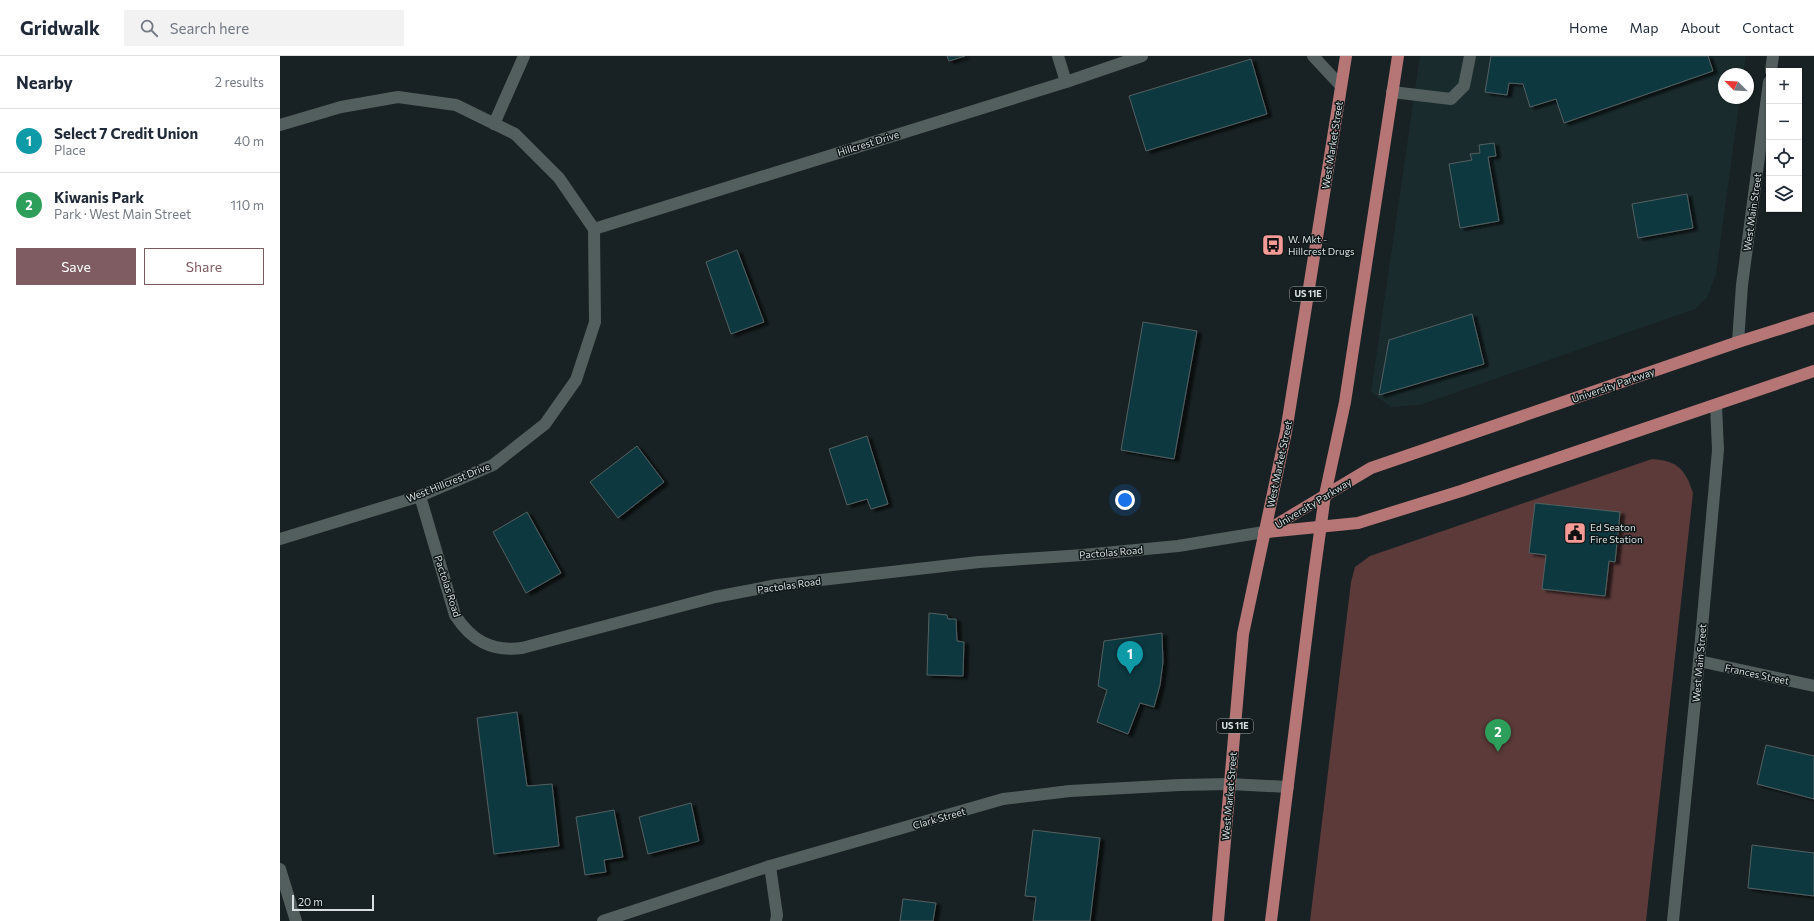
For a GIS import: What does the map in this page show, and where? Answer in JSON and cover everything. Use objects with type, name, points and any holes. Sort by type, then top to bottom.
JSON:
[{"type":"main road","name":"West Market Street","points":[[1218,921],[1243,634],[1286,432],[1346,56]]},
{"type":"main road","points":[[1271,921],[1325,495],[1345,402],[1398,56]]},
{"type":"main road","name":"University Parkway","points":[[1264,532],[1371,468],[1738,342],[1814,318]]},
{"type":"main road","name":"University Parkway","points":[[1264,532],[1358,523],[1461,491],[1814,371]]},
{"type":"street","points":[[494,124],[524,56]]},
{"type":"street","points":[[1058,56],[1066,82]]},
{"type":"street","name":"Hillcrest Drive","points":[[594,229],[1066,82],[1142,56]]},
{"type":"street","points":[[1313,56],[1341,86]]},
{"type":"street","points":[[1392,92],[1451,99],[1464,86],[1470,56]]},
{"type":"street","points":[[1771,68],[1773,56]]},
{"type":"street","points":[[280,125],[340,107],[398,97],[456,105],[515,134],[559,178],[594,229]]},
{"type":"street","name":"West Main Street","points":[[1738,342],[1742,285],[1766,104]]},
{"type":"street","name":"West Hillcrest Drive","points":[[280,539],[420,496],[493,465],[545,424],[576,380],[595,322],[594,229]]},
{"type":"street","name":"West Main Street","points":[[1673,921],[1700,661],[1718,450],[1716,405]]},
{"type":"street","name":"Pactolas Road","points":[[420,496],[455,615],[471,635],[490,646],[500,649],[522,648],[715,597],[777,585],[979,562],[1083,555],[1178,546],[1264,532]]},
{"type":"street","name":"Frances Street","points":[[1700,661],[1814,686]]},
{"type":"street","name":"Clark Street","points":[[603,921],[770,866],[1003,799],[1070,791],[1230,784],[1288,787]]},
{"type":"street","points":[[770,866],[777,915],[776,921]]},
{"type":"street","points":[[280,869],[296,921]]},
{"type":"shaded area","points":[[1420,56],[1746,56],[1744,68],[1718,68],[1718,104],[1739,104],[1716,274],[1707,298],[1695,309],[1420,405],[1391,407],[1371,392]]},
{"type":"shaded area","points":[[1652,459],[1674,464],[1679,468],[1687,478],[1693,493],[1646,921],[1310,921],[1351,582],[1355,567],[1370,556]]},
{"type":"building","points":[[947,56],[965,56],[949,61]]},
{"type":"building","points":[[1491,56],[1708,56],[1713,71],[1564,123],[1556,99],[1530,107],[1523,84],[1509,83],[1507,95],[1485,92]]},
{"type":"building","points":[[1251,59],[1267,114],[1146,151],[1129,96]]},
{"type":"building","points":[[1494,143],[1496,156],[1488,157],[1499,221],[1460,228],[1449,164],[1472,160],[1470,154],[1480,153],[1479,145]]},
{"type":"building","points":[[1687,194],[1693,228],[1638,238],[1632,204]]},
{"type":"building","points":[[737,250],[764,322],[731,334],[706,262]]},
{"type":"building","points":[[1472,314],[1484,364],[1379,395],[1389,340]]},
{"type":"building","points":[[1143,322],[1197,331],[1174,459],[1121,450]]},
{"type":"building","points":[[867,436],[888,504],[871,509],[867,499],[847,505],[829,449]]},
{"type":"building","points":[[637,446],[664,482],[618,518],[590,482]]},
{"type":"building","name":"Ed Seaton Fire Station","points":[[1535,503],[1620,512],[1615,562],[1609,561],[1605,596],[1542,589],[1546,555],[1529,553]]},
{"type":"building","points":[[527,512],[561,573],[526,593],[493,532]]},
{"type":"building","points":[[929,613],[947,615],[948,619],[956,619],[957,641],[964,642],[963,676],[927,675]]},
{"type":"building","points":[[1162,633],[1163,662],[1160,685],[1154,707],[1140,703],[1128,734],[1097,722],[1107,690],[1098,686],[1104,641]]},
{"type":"building","points":[[517,712],[527,786],[552,784],[559,846],[494,854],[477,718]]},
{"type":"building","points":[[1766,745],[1814,756],[1814,799],[1757,784]]},
{"type":"building","points":[[691,803],[699,841],[648,854],[639,817]]},
{"type":"building","points":[[614,810],[623,857],[604,860],[606,872],[585,875],[576,817]]},
{"type":"building","points":[[1033,830],[1100,838],[1090,921],[1033,921],[1036,897],[1025,896]]},
{"type":"building","points":[[1752,845],[1814,853],[1814,896],[1748,888]]},
{"type":"building","points":[[903,899],[936,903],[933,921],[900,921]]},
{"type":"place","name":"W. Mkt - Hillcrest Drugs","points":[[1273,245]]},
{"type":"place","name":"Ed Seaton Fire Station","points":[[1575,533]]},
{"type":"place","name":"Select 7 Credit Union","points":[[1130,674]]},
{"type":"place","name":"Kiwanis Park","points":[[1498,752]]}]
